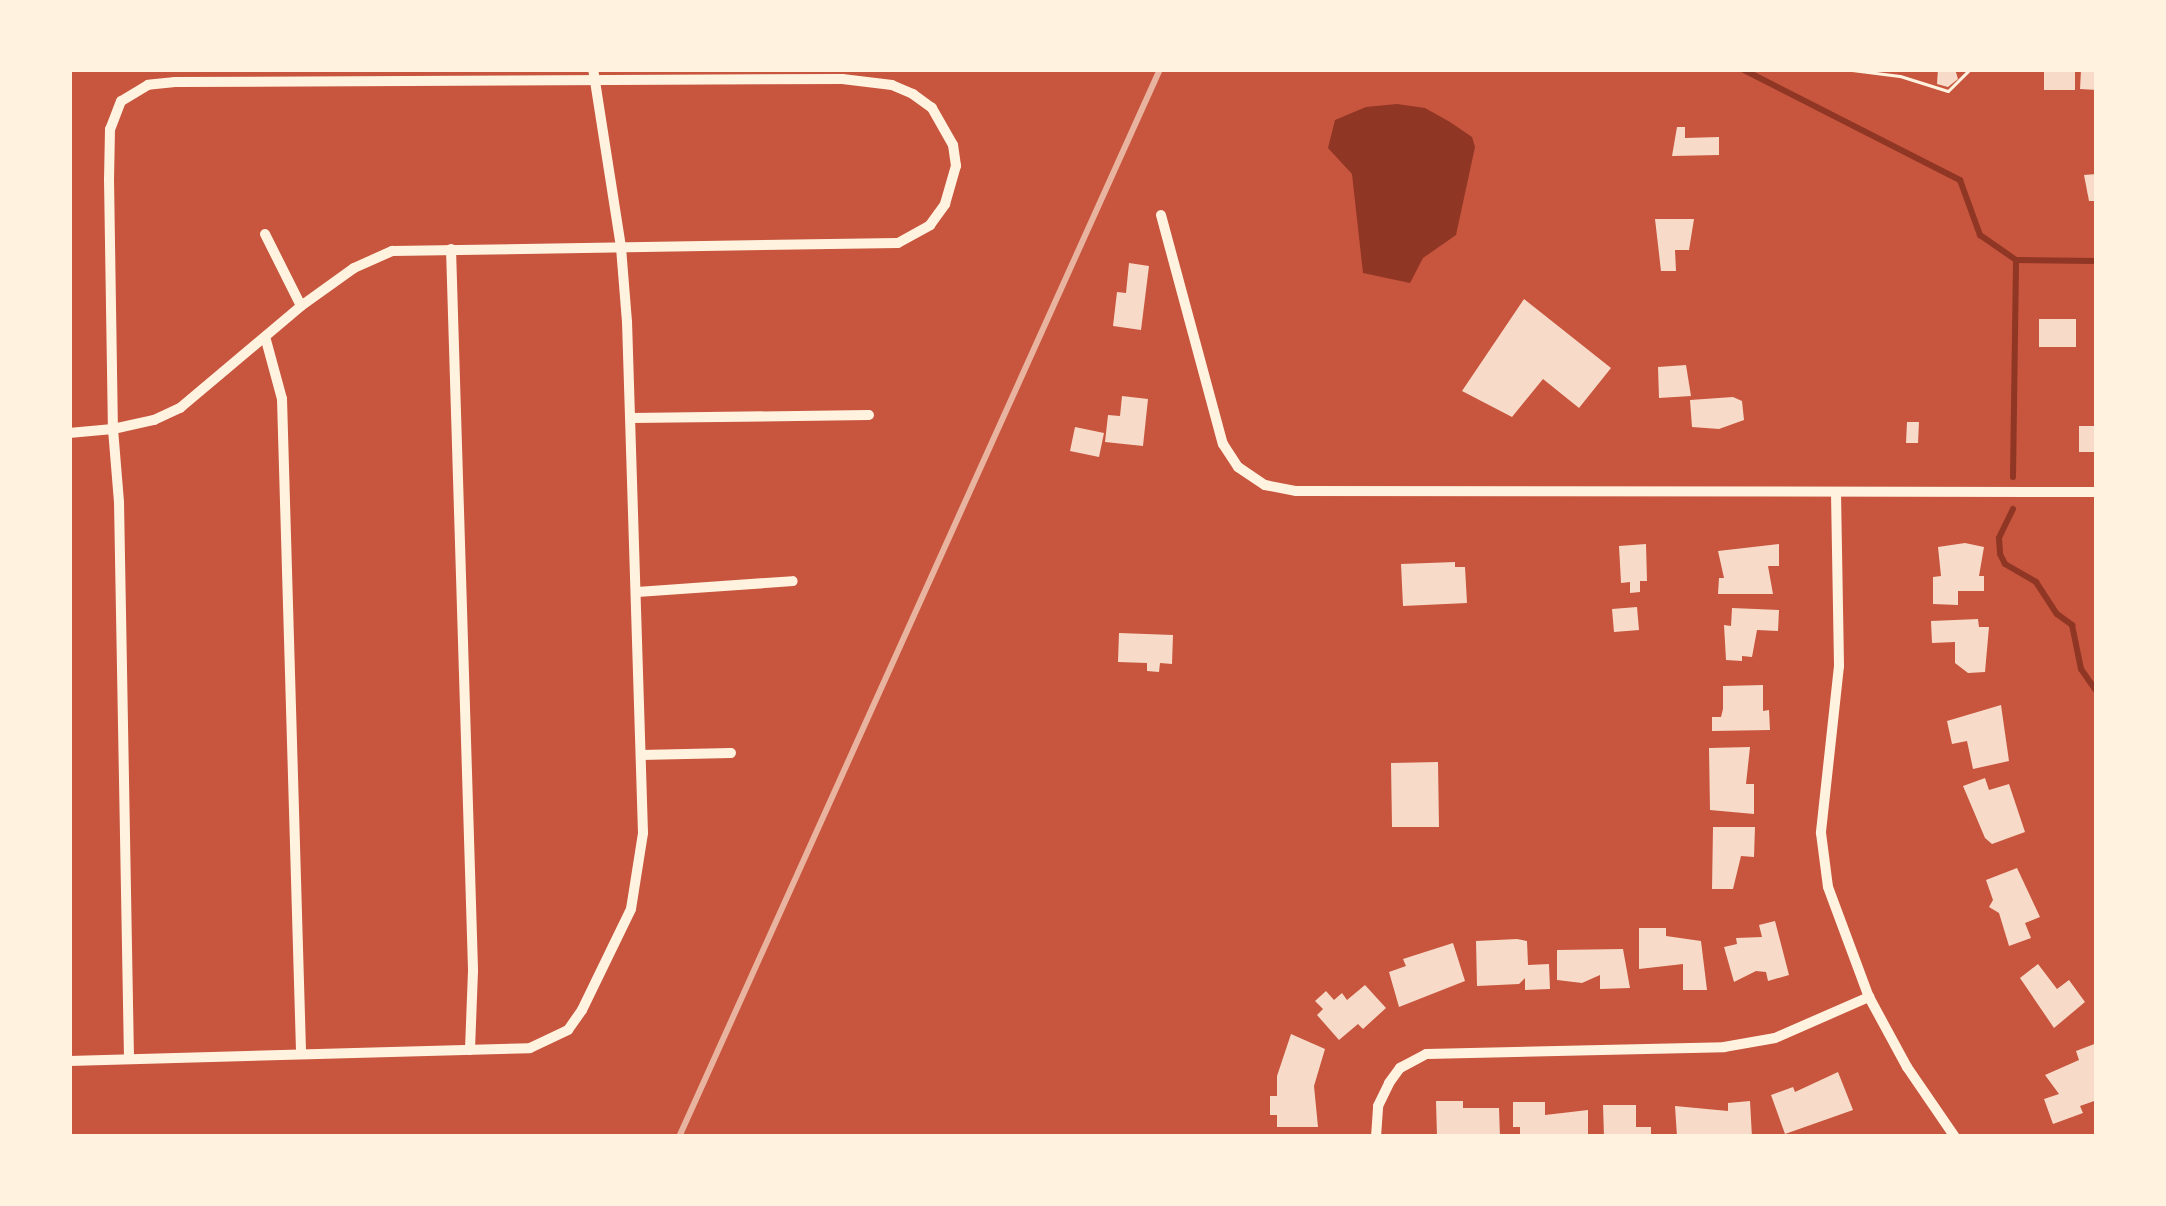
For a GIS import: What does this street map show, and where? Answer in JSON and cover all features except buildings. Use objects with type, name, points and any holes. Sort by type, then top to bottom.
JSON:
[{"type":"street","points":[[69,1060],[530,1048],[568,1030],[582,1010],[637,890],[643,847],[631,418],[621,247],[592,74]]},
{"type":"street","points":[[69,433],[113,429],[180,408],[301,306],[371,258],[412,249],[898,243],[931,225],[945,204],[956,166],[953,145],[932,108],[892,85],[842,80],[592,74],[175,82],[134,91],[114,110],[110,129],[113,429],[129,1059]]},
{"type":"street","points":[[1162,215],[1223,444],[1238,467],[1265,485],[1316,491],[2097,491]]},
{"type":"street","points":[[265,234],[301,306]]},
{"type":"street","points":[[452,249],[473,971],[470,1049]]},
{"type":"street","points":[[266,340],[282,399],[301,1051]]},
{"type":"street","points":[[631,418],[869,416]]},
{"type":"street","points":[[1836,493],[1839,666],[1821,833],[1834,908],[1868,997],[1955,1137]]},
{"type":"street","points":[[637,592],[793,581]]},
{"type":"street","points":[[641,755],[731,753]]},
{"type":"street","points":[[1376,1137],[1378,1106],[1389,1084],[1400,1069],[1426,1054],[1724,1047],[1775,1038],[1868,997]]},
{"type":"path","points":[[1844,69],[1900,76],[1948,91],[1970,69]]},
{"type":"shaded area","points":[[1366,107],[1425,108],[1472,137],[1475,147],[1456,235],[1423,258],[1410,283],[1363,273],[1352,174],[1328,148],[1335,120]]},
{"type":"waterway","points":[[1742,69],[1960,180],[1980,235],[2016,260],[2097,261]]},
{"type":"waterway","points":[[2013,477],[2016,260]]},
{"type":"waterway","points":[[2013,509],[1999,538],[2000,554],[2005,564],[2036,582],[2057,614],[2072,625],[2081,669],[2097,692]]},
{"type":"railway","points":[[679,1137],[1160,69]]}]
